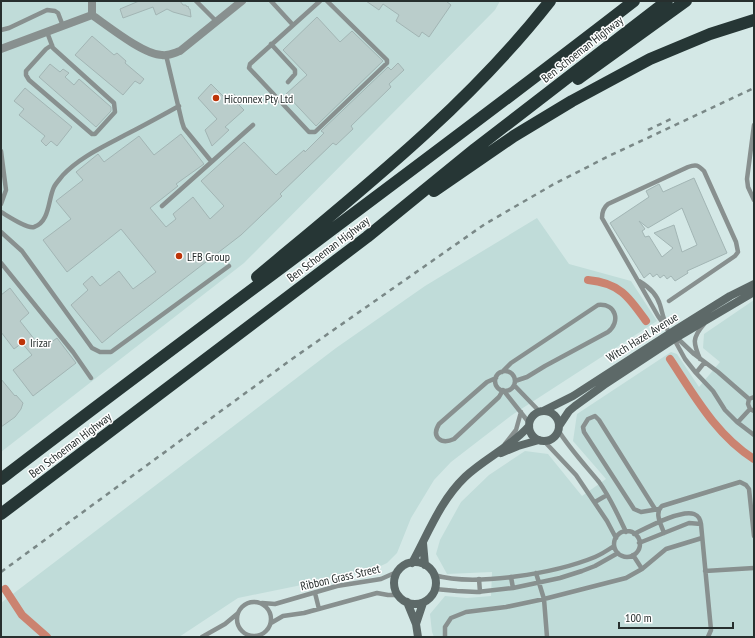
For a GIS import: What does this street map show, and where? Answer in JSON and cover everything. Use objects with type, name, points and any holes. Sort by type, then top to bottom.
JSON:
[{"type":"highway","points":[[88,412],[247,285],[369,183],[437,122],[501,60],[540,13],[548,1]]},
{"type":"highway","name":"Ben Schoeman Highway","points":[[1,479],[88,412],[496,108],[634,1]]},
{"type":"highway","name":"Ben Schoeman Highway","points":[[1,514],[367,237],[475,149],[668,1]]},
{"type":"highway","points":[[475,149],[530,115],[686,1]]},
{"type":"highway","points":[[367,237],[514,136],[572,101],[650,59],[710,34],[754,20]]},
{"type":"street","points":[[92,1],[92,15]]},
{"type":"street","points":[[92,15],[142,48],[152,53],[166,55],[180,51],[242,1]]},
{"type":"street","points":[[3,49],[92,15]]},
{"type":"street","name":"Witch Hazel Avenue","points":[[559,428],[569,411],[575,406],[730,296],[754,284]]},
{"type":"street","name":"Witch Hazel Avenue","points":[[542,412],[573,396],[612,370],[754,292]]},
{"type":"street","points":[[412,563],[438,513],[454,489],[476,467],[525,431],[533,416],[542,412],[552,414],[558,421],[559,428],[553,438],[518,446],[491,457]]},
{"type":"street","points":[[529,425],[532,435],[542,441]]},
{"type":"street","points":[[423,543],[425,565]]},
{"type":"street","points":[[416,624],[423,603],[433,595],[436,589],[436,582],[432,571],[425,565],[421,563],[412,563],[399,571],[395,583],[396,589],[398,595],[407,602],[412,604],[423,603]]},
{"type":"street","points":[[407,602],[416,624],[418,637]]},
{"type":"lane","points":[[271,1],[293,25]]},
{"type":"lane","points":[[320,1],[271,44],[250,64],[249,68],[309,132],[315,132],[387,63],[387,60],[327,1]]},
{"type":"lane","points":[[199,2],[217,22]]},
{"type":"lane","points":[[1,30],[9,28],[47,10],[58,13],[63,26]]},
{"type":"lane","points":[[47,32],[52,45],[53,48],[114,103],[115,112],[95,134],[92,134],[26,75],[26,71],[46,49],[52,45]]},
{"type":"lane","points":[[271,44],[294,70],[295,74],[288,82]]},
{"type":"lane","points":[[166,55],[184,128],[211,161]]},
{"type":"lane","points":[[1,212],[29,227],[35,227],[47,213],[48,203],[54,187],[63,175],[75,164],[99,148],[179,106]]},
{"type":"lane","points":[[754,125],[747,178],[748,187],[754,200]]},
{"type":"lane","points":[[162,206],[211,161],[253,126]]},
{"type":"lane","points":[[1,151],[6,190],[1,204]]},
{"type":"lane","points":[[669,301],[735,256],[738,252],[736,242],[717,199],[704,171],[698,165],[688,167],[608,204],[604,207],[602,218],[658,316],[673,336],[704,363],[752,398],[748,404],[752,410],[738,422]]},
{"type":"lane","points":[[1,232],[22,250],[92,348],[100,352],[111,352],[229,266]]},
{"type":"lane","points":[[1,263],[73,352],[90,378]]},
{"type":"lane","points":[[638,280],[652,290],[660,304],[664,321],[685,359],[708,385],[725,410],[754,435]]},
{"type":"lane","points":[[604,304],[613,310],[616,320],[615,325],[608,332],[515,383],[510,389],[504,391],[499,398],[454,439],[449,442],[439,440],[436,435],[436,429],[439,424],[487,382],[496,378],[511,363],[598,305],[604,304]]},
{"type":"lane","points":[[700,359],[694,340],[698,330],[708,318]]},
{"type":"lane","points":[[696,373],[704,363]]},
{"type":"lane","points":[[502,372],[511,373],[515,383],[542,412]]},
{"type":"lane","points":[[496,378],[496,384],[498,387],[504,391],[521,412],[529,425]]},
{"type":"lane","points":[[500,450],[516,430],[521,412]]},
{"type":"lane","points":[[664,533],[657,509],[600,420],[595,416],[588,418],[583,427],[584,432],[634,509],[641,512],[657,509],[665,505],[737,483],[742,483],[749,489],[754,536]]},
{"type":"lane","points":[[559,428],[574,454],[600,483],[626,532]]},
{"type":"lane","points":[[542,441],[576,475],[595,502],[616,538]]},
{"type":"lane","points":[[595,502],[607,495]]},
{"type":"lane","points":[[434,575],[448,579],[479,579],[510,577],[536,573],[586,560],[602,554],[614,546],[616,538],[619,535],[626,532],[634,534],[684,513],[692,513],[699,517],[701,524],[710,630],[708,637]]},
{"type":"lane","points":[[639,543],[689,523],[701,524]]},
{"type":"lane","points":[[614,546],[618,553],[625,557],[633,555],[638,550],[639,543],[634,534]]},
{"type":"lane","points":[[445,637],[445,627],[451,618],[466,612],[506,607],[544,599],[626,578],[642,569],[666,549],[702,538]]},
{"type":"lane","points":[[436,589],[456,592],[480,592],[513,588],[582,571],[595,566],[618,553]]},
{"type":"lane","points":[[633,555],[642,569]]},
{"type":"lane","points":[[705,571],[754,568]]},
{"type":"lane","name":"Ribbon Grass Street","points":[[202,637],[238,614],[240,608],[245,604],[256,602],[275,604],[337,586],[381,579],[399,571]]},
{"type":"lane","points":[[536,573],[544,599],[546,637]]},
{"type":"lane","points":[[510,577],[513,588]]},
{"type":"lane","points":[[479,579],[480,592]]},
{"type":"lane","points":[[315,593],[319,609]]},
{"type":"lane","name":"Ribbon Grass Street","points":[[244,637],[264,633],[271,623],[283,616],[319,609],[377,593],[398,595]]},
{"type":"lane","points":[[262,603],[270,612],[271,623]]},
{"type":"lane","points":[[238,614],[238,626],[246,634],[252,636]]},
{"type":"shaded area","points":[[1,1],[500,1],[495,10],[244,263],[1,452]]},
{"type":"shaded area","points":[[537,218],[569,264],[631,281],[657,321],[512,415],[451,462],[434,480],[411,518],[397,553],[387,563],[370,571],[238,598],[179,637],[1,637],[1,603],[336,348],[425,286]]},
{"type":"shaded area","points":[[754,300],[754,637],[434,637],[430,614],[445,596],[467,598],[491,596],[492,572],[447,574],[436,554],[440,540],[461,502],[489,475],[525,451],[548,454],[582,496],[606,479],[573,441],[577,414],[671,352],[677,354],[699,387],[720,362],[703,348],[704,334]]},
{"type":"building","points":[[139,1],[180,1],[183,5],[188,6],[191,17],[167,9],[156,15],[153,7],[123,18],[120,9]]},
{"type":"building","points":[[366,1],[446,1],[451,5],[429,37],[422,32],[419,37],[396,21],[399,15],[383,4],[379,10]]},
{"type":"building","points":[[317,17],[340,42],[352,31],[383,61],[316,126],[286,94],[307,75],[283,50]]},
{"type":"building","points":[[92,36],[114,55],[117,53],[126,61],[125,63],[144,79],[140,84],[135,81],[123,95],[75,55]]},
{"type":"building","points":[[398,63],[404,70],[389,84],[391,87],[351,126],[353,129],[336,145],[333,143],[280,194],[282,196],[241,235],[102,343],[71,305],[88,290],[83,284],[92,276],[100,286],[119,271],[133,289],[156,272],[121,229],[67,272],[43,240],[71,219],[56,201],[83,180],[76,172],[98,154],[104,162],[139,136],[154,155],[181,134],[204,164],[176,184],[178,186],[150,208],[166,227],[176,219],[173,214],[193,197],[210,219],[224,206],[201,181],[244,142],[276,175],[304,150],[305,152],[324,133],[321,131],[388,67],[391,70]]},
{"type":"building","points":[[50,64],[60,72],[63,69],[69,73],[65,77],[74,85],[79,79],[111,107],[111,111],[96,127],[39,77]]},
{"type":"building","points":[[211,84],[228,101],[234,94],[242,103],[239,105],[244,110],[225,127],[229,130],[212,146],[205,130],[217,119],[198,98]]},
{"type":"building","points":[[25,88],[72,127],[57,146],[51,141],[46,146],[41,141],[45,136],[19,115],[24,109],[14,101]]},
{"type":"building","points":[[694,178],[727,253],[687,271],[688,273],[675,281],[671,276],[667,279],[664,275],[660,278],[657,274],[653,277],[650,273],[644,278],[610,223],[649,197],[646,191],[659,184],[663,192]],"holes":[[[682,208],[697,245],[682,252],[674,225],[654,233],[673,248],[662,257],[649,236],[645,237],[642,231],[645,229],[639,221],[648,228]]]},
{"type":"building","name":"Irizar","points":[[10,288],[29,313],[20,321],[42,349],[57,338],[76,363],[33,396],[13,370],[32,355],[22,343],[14,349],[1,332],[1,295]]},
{"type":"building","points":[[1,379],[23,403],[21,409],[15,417],[1,427]]},
{"type":"waterway","points":[[588,280],[608,284],[616,288],[629,298],[646,321]]},
{"type":"waterway","points":[[670,359],[697,400],[717,426],[740,449],[754,459]]},
{"type":"waterway","points":[[5,589],[22,615],[47,637]]},
{"type":"railway","points":[[1,572],[292,359],[485,224],[554,184],[609,156],[754,88]]},
{"type":"railway","points":[[648,130],[673,118]]},
{"type":"place","name":"Hiconnex Pty Ltd","points":[[216,98]]},
{"type":"place","name":"LFB Group","points":[[179,256]]},
{"type":"place","name":"Irizar","points":[[22,342]]}]
